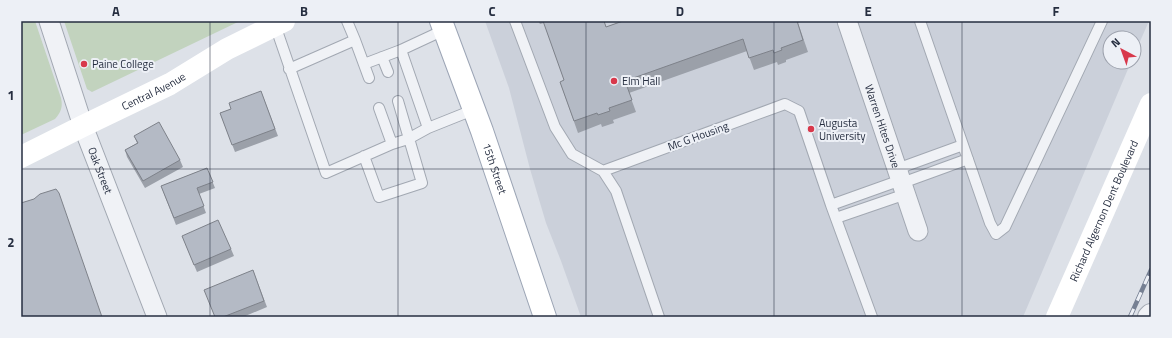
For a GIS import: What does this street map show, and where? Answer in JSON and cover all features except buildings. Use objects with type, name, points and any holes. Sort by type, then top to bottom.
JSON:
[{"type":"main road","name":"Central Avenue","points":[[21,157],[170,84],[227,49],[280,23]]},
{"type":"main road","name":"15th Street","points":[[443,25],[482,131],[545,317]]},
{"type":"main road","name":"Richard Algernon Dent Boulevard","points":[[1057,317],[1151,104]]},
{"type":"street","name":"Oak Street","points":[[49,21],[83,126],[157,317]]},
{"type":"street","name":"Warren Hites Drive","points":[[847,21],[918,231]]},
{"type":"lane","points":[[347,21],[369,78]]},
{"type":"lane","points":[[515,21],[555,127],[572,154],[603,171],[616,191],[659,317]]},
{"type":"lane","points":[[920,21],[990,222],[996,234],[1005,227],[1102,21]]},
{"type":"lane","points":[[280,23],[290,69],[326,173],[473,110]]},
{"type":"lane","points":[[364,64],[401,50],[443,25]]},
{"type":"lane","points":[[290,69],[355,40]]},
{"type":"lane","points":[[401,50],[428,128]]},
{"type":"lane","points":[[382,57],[388,72]]},
{"type":"lane","points":[[364,156],[379,197],[422,183],[398,101]]},
{"type":"lane","name":"Mc G Housing","points":[[603,171],[785,104],[799,111],[831,205],[872,317]]},
{"type":"lane","points":[[379,108],[392,144]]},
{"type":"lane","points":[[836,218],[963,145]]},
{"type":"lane","points":[[831,205],[968,159]]},
{"type":"shaded area","name":"Augusta University","points":[[485,21],[1149,21],[1142,37],[1142,30],[1102,30],[1102,70],[1128,70],[1023,317],[581,317],[546,223],[509,88]]},
{"type":"green space","points":[[21,21],[35,21],[61,98],[62,107],[55,119],[21,135]]},
{"type":"green space","points":[[64,21],[240,21],[92,92],[87,89]]},
{"type":"railway","points":[[1130,317],[1151,270]]},
{"type":"place","name":"Paine College","points":[[84,64]]},
{"type":"place","name":"Elm Hall","points":[[614,81]]},
{"type":"place","name":"Augusta University","points":[[811,129]]}]
